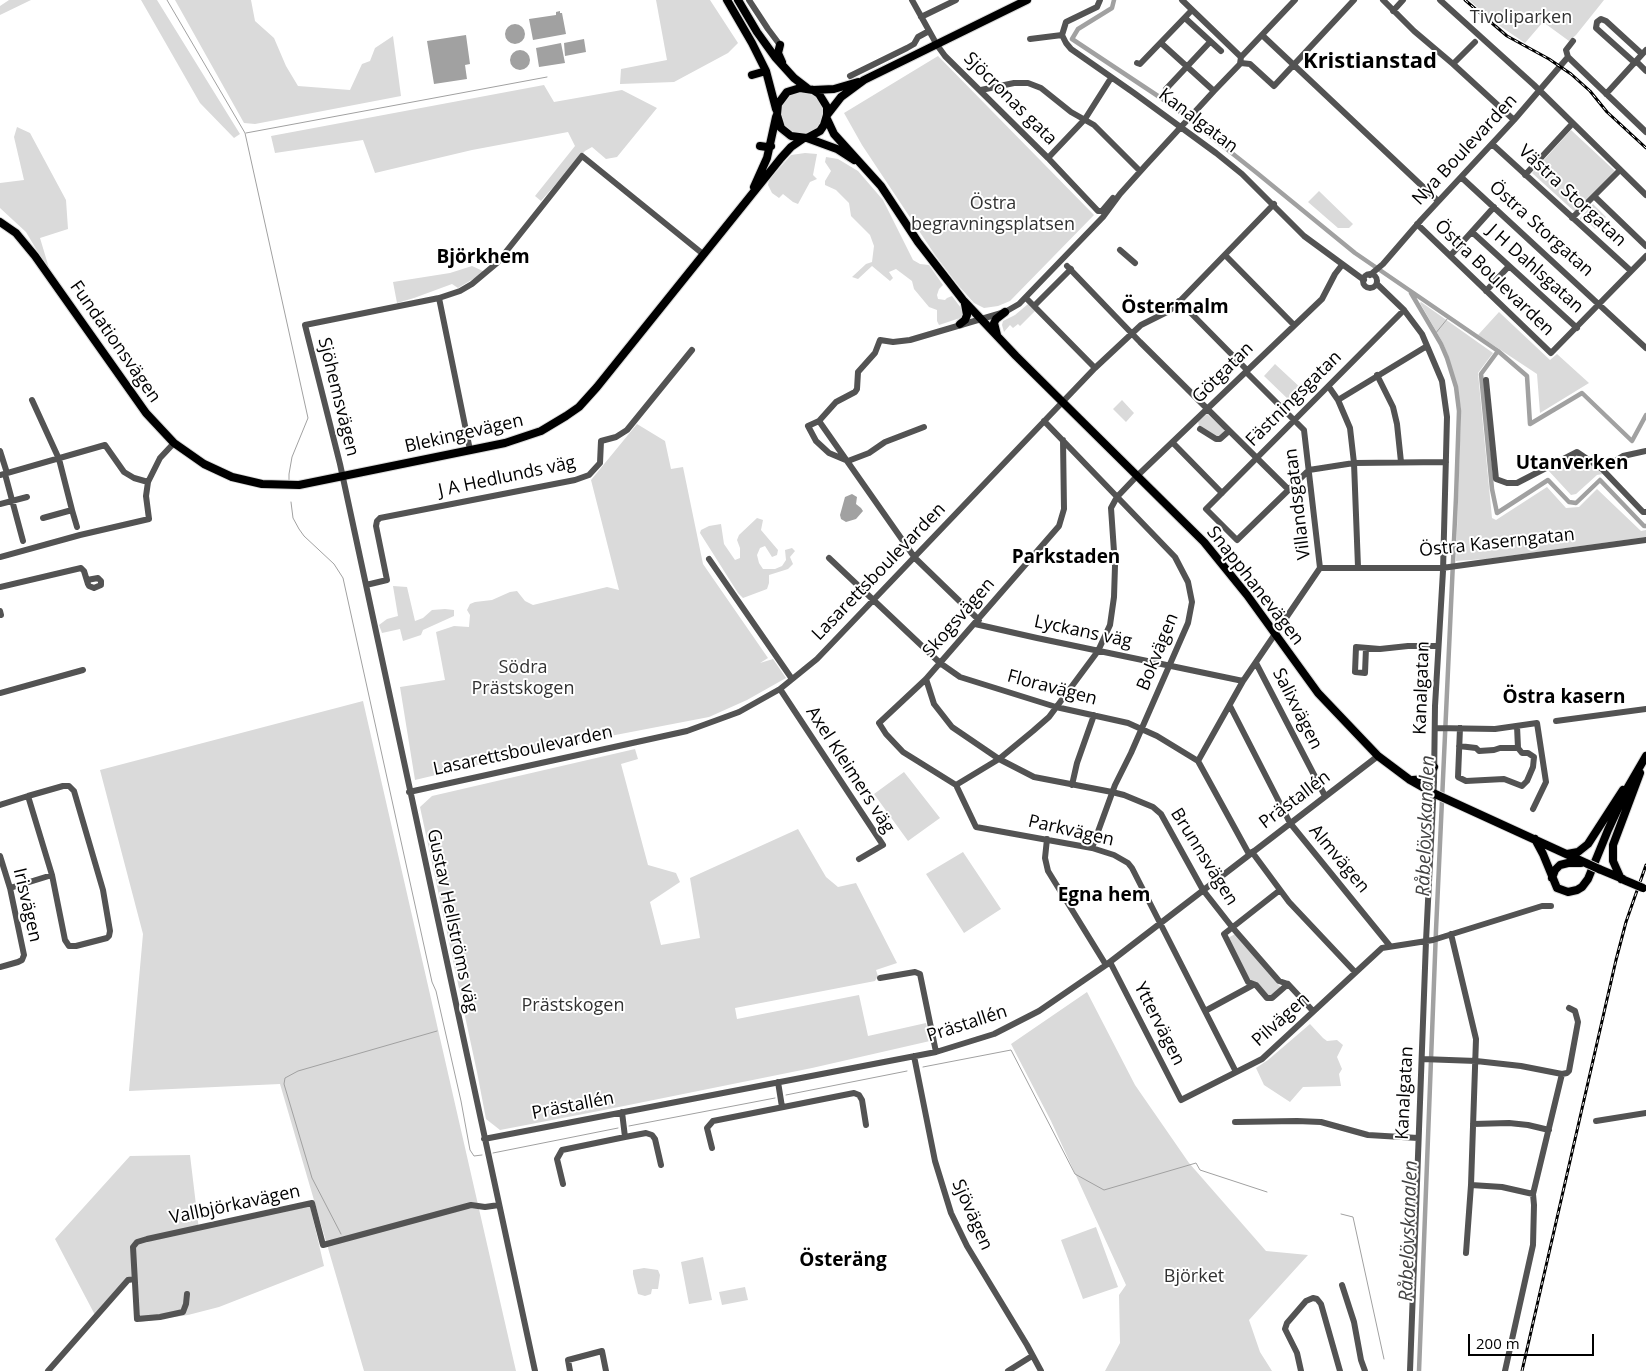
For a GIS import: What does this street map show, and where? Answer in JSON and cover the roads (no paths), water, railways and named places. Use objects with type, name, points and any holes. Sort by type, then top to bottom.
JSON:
[{"type":"main road","points":[[727,0],[766,71],[781,128],[791,136],[805,138],[820,131],[841,97],[864,80]]},
{"type":"main road","points":[[738,0],[757,32],[786,70],[824,100],[827,117]]},
{"type":"main road","points":[[776,113],[782,97],[787,92],[800,88],[834,89],[864,80],[1027,0]]},
{"type":"main road","points":[[780,44],[778,53],[786,70]]},
{"type":"main road","points":[[752,75],[766,71]]},
{"type":"main road","points":[[846,85],[850,76]]},
{"type":"main road","name":"Blekingevägen","points":[[748,198],[762,171],[771,146],[776,113]]},
{"type":"main road","name":"Snapphanevägen","points":[[827,117],[834,134],[881,186],[937,269],[963,300],[1016,356],[1216,556],[1328,705],[1378,756],[1410,780],[1433,793],[1645,889]]},
{"type":"main road","name":"Blekingevägen","points":[[174,443],[195,459],[232,477],[273,485],[293,485],[506,443],[531,435],[553,424],[579,406],[597,387],[748,198],[791,147],[805,138]]},
{"type":"main road","name":"Snapphanevägen","points":[[805,138],[837,149],[867,169]]},
{"type":"main road","points":[[760,146],[771,146]]},
{"type":"main road","name":"Fundationsvägen","points":[[0,222],[16,233],[35,256],[146,412],[174,443]]},
{"type":"main road","name":"Fundationsvägen","points":[[0,227],[35,256]]},
{"type":"main road","points":[[960,324],[967,315],[963,300]]},
{"type":"main road","points":[[998,337],[994,323],[1005,312]]},
{"type":"main road","points":[[1623,879],[1613,861],[1613,845],[1631,789],[1646,757]]},
{"type":"main road","points":[[1410,780],[1425,779],[1434,767]]},
{"type":"main road","points":[[1535,839],[1544,854],[1556,886],[1563,892],[1574,892],[1584,886],[1588,879],[1619,806],[1631,789]]},
{"type":"main road","points":[[1567,854],[1578,852],[1588,844],[1619,794],[1631,789]]},
{"type":"main road","points":[[1552,878],[1557,867],[1564,863],[1588,864]]},
{"type":"street","points":[[749,0],[768,30],[780,44]]},
{"type":"street","name":"Sjöcronas gata","points":[[912,0],[937,45],[951,62],[1048,158],[1098,212],[1102,210],[1138,169]]},
{"type":"street","points":[[921,17],[956,0]]},
{"type":"street","points":[[1030,39],[1062,34],[1066,22],[1098,7],[1100,0]]},
{"type":"street","points":[[1182,0],[1241,60],[1250,64],[1274,86],[1354,0]]},
{"type":"street","points":[[924,427],[885,442],[868,453],[848,461],[829,453],[816,441],[808,426],[819,421],[836,402],[856,391],[858,372],[876,353],[880,340],[893,342],[910,340],[1005,312],[1026,298],[1103,217],[1120,194],[1295,0]]},
{"type":"street","points":[[1383,0],[1514,120]]},
{"type":"street","points":[[1393,11],[1403,0]]},
{"type":"street","points":[[1440,0],[1540,91],[1646,196]]},
{"type":"street","points":[[1136,63],[1140,64],[1192,10]]},
{"type":"street","points":[[1185,18],[1221,51]]},
{"type":"street","points":[[1606,94],[1635,62],[1644,52],[1601,19],[1597,22],[1596,28],[1635,62],[1646,70]]},
{"type":"street","points":[[850,76],[914,44],[918,37],[928,30]]},
{"type":"street","name":"Kanalgatan","points":[[1062,34],[1071,49],[1134,92],[1242,174],[1304,236],[1354,274],[1372,278],[1404,310],[1416,326],[1442,381],[1445,400],[1450,567],[1438,646],[1442,728],[1434,767],[1426,941],[1429,1060],[1418,1138],[1410,1371]]},
{"type":"street","points":[[1262,35],[1438,202]]},
{"type":"street","points":[[1573,41],[1566,50],[1568,57],[1646,132]]},
{"type":"street","points":[[1166,89],[1210,42]]},
{"type":"street","points":[[1453,64],[1475,42]]},
{"type":"street","points":[[1161,43],[1214,90]]},
{"type":"street","name":"Nya Boulevarden","points":[[1372,278],[1417,224],[1514,120],[1568,57]]},
{"type":"street","points":[[1048,158],[1085,119],[1111,78]]},
{"type":"street","points":[[981,90],[1014,83],[1028,83],[1041,88],[1072,112],[1094,125],[1138,169],[1172,133],[1181,127]]},
{"type":"street","points":[[1525,175],[1572,124]]},
{"type":"street","name":"Västra Storgatan","points":[[1492,144],[1631,271]]},
{"type":"street","points":[[470,450],[439,298],[460,291],[488,272],[582,156],[703,254]]},
{"type":"street","points":[[1572,218],[1620,170]]},
{"type":"street","name":"Östra Storgatan","points":[[1461,177],[1601,304],[1646,348]]},
{"type":"street","points":[[1594,196],[1646,246]]},
{"type":"street","name":"Lasarettsboulevarden","points":[[409,792],[687,731],[739,712],[792,680],[817,658],[1095,368],[1132,332],[1180,302],[1274,204]]},
{"type":"street","points":[[1450,256],[1494,207]]},
{"type":"street","name":"Östra Boulevarden","points":[[1417,224],[1551,353],[1578,328]]},
{"type":"street","name":"J H Dahlsgatan","points":[[1472,232],[1578,328]]},
{"type":"street","points":[[1120,250],[1135,263]]},
{"type":"street","points":[[1225,255],[1294,325]]},
{"type":"street","points":[[1578,328],[1646,256]]},
{"type":"street","name":"Götgatan","points":[[1117,497],[1324,296],[1335,274],[1342,265]]},
{"type":"street","points":[[1486,291],[1509,266]]},
{"type":"street","points":[[1034,306],[1069,268],[1207,410],[1288,489],[1309,470],[1354,463],[1446,462]]},
{"type":"street","name":"Sjöhemsvägen","points":[[342,476],[305,325],[439,298]]},
{"type":"street","points":[[1026,298],[1095,368]]},
{"type":"street","name":"Villandsgatan","points":[[1180,302],[1304,430],[1320,568]]},
{"type":"street","name":"Fästningsgatan","points":[[1288,489],[1237,540],[1206,509],[1404,310]]},
{"type":"street","points":[[1338,400],[1427,346]]},
{"type":"street","name":"J A Hedlunds väg","points":[[366,585],[387,580],[376,526],[380,518],[583,478],[589,475],[600,463],[601,441],[616,437],[627,430],[692,350]]},
{"type":"street","points":[[1377,375],[1389,396],[1398,424],[1401,462]]},
{"type":"street","points":[[1486,380],[1496,479],[1507,483],[1517,483],[1577,452],[1602,469],[1643,512],[1646,512]]},
{"type":"street","points":[[1329,387],[1338,400],[1350,428],[1354,463],[1358,567]]},
{"type":"street","points":[[32,400],[59,459],[77,527]]},
{"type":"street","points":[[819,421],[914,558],[977,622]]},
{"type":"street","name":"Bokvägen","points":[[1044,421],[1175,557],[1188,582],[1192,602],[1188,622],[1170,666],[1112,792],[1092,848]]},
{"type":"street","points":[[1200,429],[1216,439],[1220,439],[1229,431]]},
{"type":"street","name":"Skogsvägen","points":[[956,785],[903,752],[886,734],[879,722],[940,664],[1059,526],[1064,509],[1063,440]]},
{"type":"street","points":[[1173,442],[1222,493]]},
{"type":"street","points":[[0,555],[79,532],[149,518],[146,496],[148,482],[160,458],[174,443]]},
{"type":"street","points":[[4,474],[105,445],[124,472],[134,478],[148,482]]},
{"type":"street","points":[[0,451],[4,474],[23,541]]},
{"type":"street","points":[[1602,469],[1623,456],[1646,451]]},
{"type":"street","name":"Gustav Hellströms väg","points":[[342,476],[535,1371]]},
{"type":"street","points":[[0,504],[27,497]]},
{"type":"street","points":[[956,785],[999,759],[1049,717],[1098,651],[1110,626],[1114,597],[1115,566],[1111,508],[1117,497]]},
{"type":"street","points":[[42,518],[72,510]]},
{"type":"street","name":"Östra Kaserngatan","points":[[1320,568],[1450,567],[1646,540]]},
{"type":"street","name":"Floravägen","points":[[829,558],[940,664],[960,676],[1056,707],[1128,722],[1142,728],[1198,761]]},
{"type":"street","points":[[709,560],[792,680]]},
{"type":"street","points":[[0,587],[81,568],[87,580]]},
{"type":"street","points":[[1320,568],[1243,681],[1198,761],[1251,853],[1289,902],[1355,972]]},
{"type":"street","name":"Lyckans väg","points":[[977,622],[1098,651],[1243,681]]},
{"type":"street","points":[[1366,648],[1438,646]]},
{"type":"street","name":"Salixvägen","points":[[1256,663],[1325,796]]},
{"type":"street","points":[[0,694],[83,670]]},
{"type":"street","name":"Brunnsvägen","points":[[926,679],[934,704],[952,727],[999,759],[1034,777],[1112,792],[1152,807],[1160,814],[1203,890],[1232,927],[1279,981],[1288,984],[1313,1012]]},
{"type":"street","name":"Axel Kleimers väg","points":[[780,688],[883,845],[859,859]]},
{"type":"street","name":"Almvägen","points":[[1230,706],[1290,823],[1390,946]]},
{"type":"street","points":[[1556,721],[1646,709]]},
{"type":"street","points":[[1072,785],[1077,763],[1094,715]]},
{"type":"street","points":[[1442,728],[1495,728],[1538,723],[1546,782],[1533,809]]},
{"type":"street","points":[[1517,726],[1518,748]]},
{"type":"street","points":[[1459,746],[1476,748],[1480,751],[1518,748],[1522,752],[1534,757],[1534,767],[1527,781],[1522,786],[1504,779],[1466,781],[1458,777],[1459,746],[1460,728]]},
{"type":"street","name":"Prästallén","points":[[484,1139],[936,1052],[994,1034],[1020,1023],[1108,963],[1378,756]]},
{"type":"street","name":"Parkvägen","points":[[956,785],[976,827],[1092,848],[1123,859],[1132,868],[1236,1072]]},
{"type":"street","points":[[0,805],[28,796],[63,786],[69,786],[74,791],[97,865],[103,890],[110,932],[109,936],[76,946],[69,946],[65,940],[52,875],[28,796]]},
{"type":"street","name":"Yttervägen","points":[[1047,840],[1045,858],[1048,870],[1108,963],[1181,1100]]},
{"type":"street","name":"Irisvägen","points":[[0,856],[10,888],[24,955],[22,960],[0,967]]},
{"type":"street","points":[[10,888],[52,875]]},
{"type":"street","points":[[1232,927],[1280,890]]},
{"type":"street","points":[[1390,946],[1437,939],[1542,906],[1551,906]]},
{"type":"street","name":"Brunnsvägen","points":[[1232,927],[1224,934],[1248,982],[1256,986],[1270,999],[1288,984]]},
{"type":"street","points":[[1451,934],[1476,1039],[1471,1185],[1466,1253]]},
{"type":"street","name":"Pilvägen","points":[[1181,1100],[1262,1059],[1382,948],[1390,946]]},
{"type":"street","points":[[880,978],[915,972],[920,974],[936,1052]]},
{"type":"street","points":[[1205,1011],[1253,985]]},
{"type":"street","points":[[1429,1060],[1476,1061],[1567,1074],[1578,1022],[1575,1011],[1570,1008]]},
{"type":"street","name":"Sjövägen","points":[[914,1056],[935,1161],[951,1213],[967,1246],[1041,1371]]},
{"type":"street","points":[[1505,1371],[1533,1246],[1533,1194],[1562,1074]]},
{"type":"street","points":[[778,1082],[782,1106]]},
{"type":"street","points":[[712,1148],[708,1128],[713,1120],[854,1093],[859,1095],[862,1100],[866,1125]]},
{"type":"street","points":[[622,1112],[625,1137]]},
{"type":"street","points":[[1596,1120],[1646,1112]]},
{"type":"street","points":[[1235,1122],[1321,1122],[1368,1136],[1418,1138]]},
{"type":"street","points":[[1473,1124],[1509,1123],[1549,1130]]},
{"type":"street","points":[[563,1184],[557,1159],[562,1150],[625,1137],[646,1133],[652,1135],[655,1139],[660,1165]]},
{"type":"street","points":[[1471,1185],[1502,1187],[1533,1194]]},
{"type":"street","name":"Vallbjörkavägen","points":[[134,1279],[133,1247],[138,1242],[312,1202],[323,1245],[471,1205],[485,1207],[499,1205]]},
{"type":"street","points":[[48,1371],[128,1280],[134,1279],[137,1319],[184,1312],[187,1294]]},
{"type":"street","points":[[1342,1285],[1354,1322],[1365,1371]]},
{"type":"street","points":[[1301,1371],[1297,1353],[1285,1329],[1306,1301],[1313,1298],[1317,1299],[1321,1304],[1340,1371]]},
{"type":"street","points":[[570,1371],[568,1360],[602,1351],[606,1371]]},
{"type":"street","points":[[1008,1371],[1032,1356]]},
{"type":"waterway","points":[[167,0],[245,133],[308,418],[292,457],[289,480]]},
{"type":"waterway","points":[[1114,0],[1112,8],[1078,29],[1072,39],[1170,104],[1355,253],[1498,351],[1527,376],[1530,424],[1582,393],[1632,441],[1646,415]]},
{"type":"waterway","points":[[246,133],[547,77]]},
{"type":"waterway","name":"Råbelövskanalen","points":[[1411,293],[1441,344],[1447,358],[1456,387],[1459,411],[1419,1371]]},
{"type":"waterway","points":[[1435,334],[1448,318]]},
{"type":"waterway","points":[[1498,351],[1481,374],[1492,489],[1497,513],[1548,480],[1569,502],[1576,503],[1600,480],[1646,526]]},
{"type":"waterway","points":[[291,502],[293,518],[299,529],[334,564],[343,578],[432,982],[436,991],[461,1101],[470,1150],[474,1156],[482,1155]]},
{"type":"waterway","points":[[341,1234],[312,1178],[284,1084],[285,1078],[298,1071],[437,1031]]},
{"type":"waterway","points":[[923,1067],[1011,1050],[1075,1174],[1104,1190],[1196,1163],[1200,1170],[1267,1192]]},
{"type":"waterway","points":[[786,1095],[907,1071]]},
{"type":"waterway","points":[[629,1126],[775,1098]]},
{"type":"waterway","points":[[493,1153],[618,1128]]},
{"type":"waterway","points":[[1341,1214],[1353,1217],[1384,1359]]},
{"type":"railway","points":[[1465,0],[1507,36],[1549,59],[1571,74],[1590,91],[1607,112],[1646,148]]},
{"type":"railway","points":[[1522,1371],[1616,960],[1626,922],[1646,865]]},
{"type":"district","name":"Kristianstad","points":[[1370,62]]},
{"type":"district","name":"Björkhem","points":[[483,258]]},
{"type":"district","name":"Östermalm","points":[[1175,308]]},
{"type":"district","name":"Utanverken","points":[[1572,464]]},
{"type":"district","name":"Parkstaden","points":[[1066,558]]},
{"type":"district","name":"Östra kasern","points":[[1564,698]]},
{"type":"district","name":"Egna hem","points":[[1104,896]]},
{"type":"district","name":"Österäng","points":[[843,1261]]},
{"type":"park label","name":"Tivoliparken","points":[[1521,18]]},
{"type":"park label","name":"Östra begravningsplatsen","points":[[993,214]]},
{"type":"park label","name":"Södra Prästskogen","points":[[523,678]]},
{"type":"park label","name":"Prästskogen","points":[[573,1006]]},
{"type":"park label","name":"Björket","points":[[1194,1277]]}]
